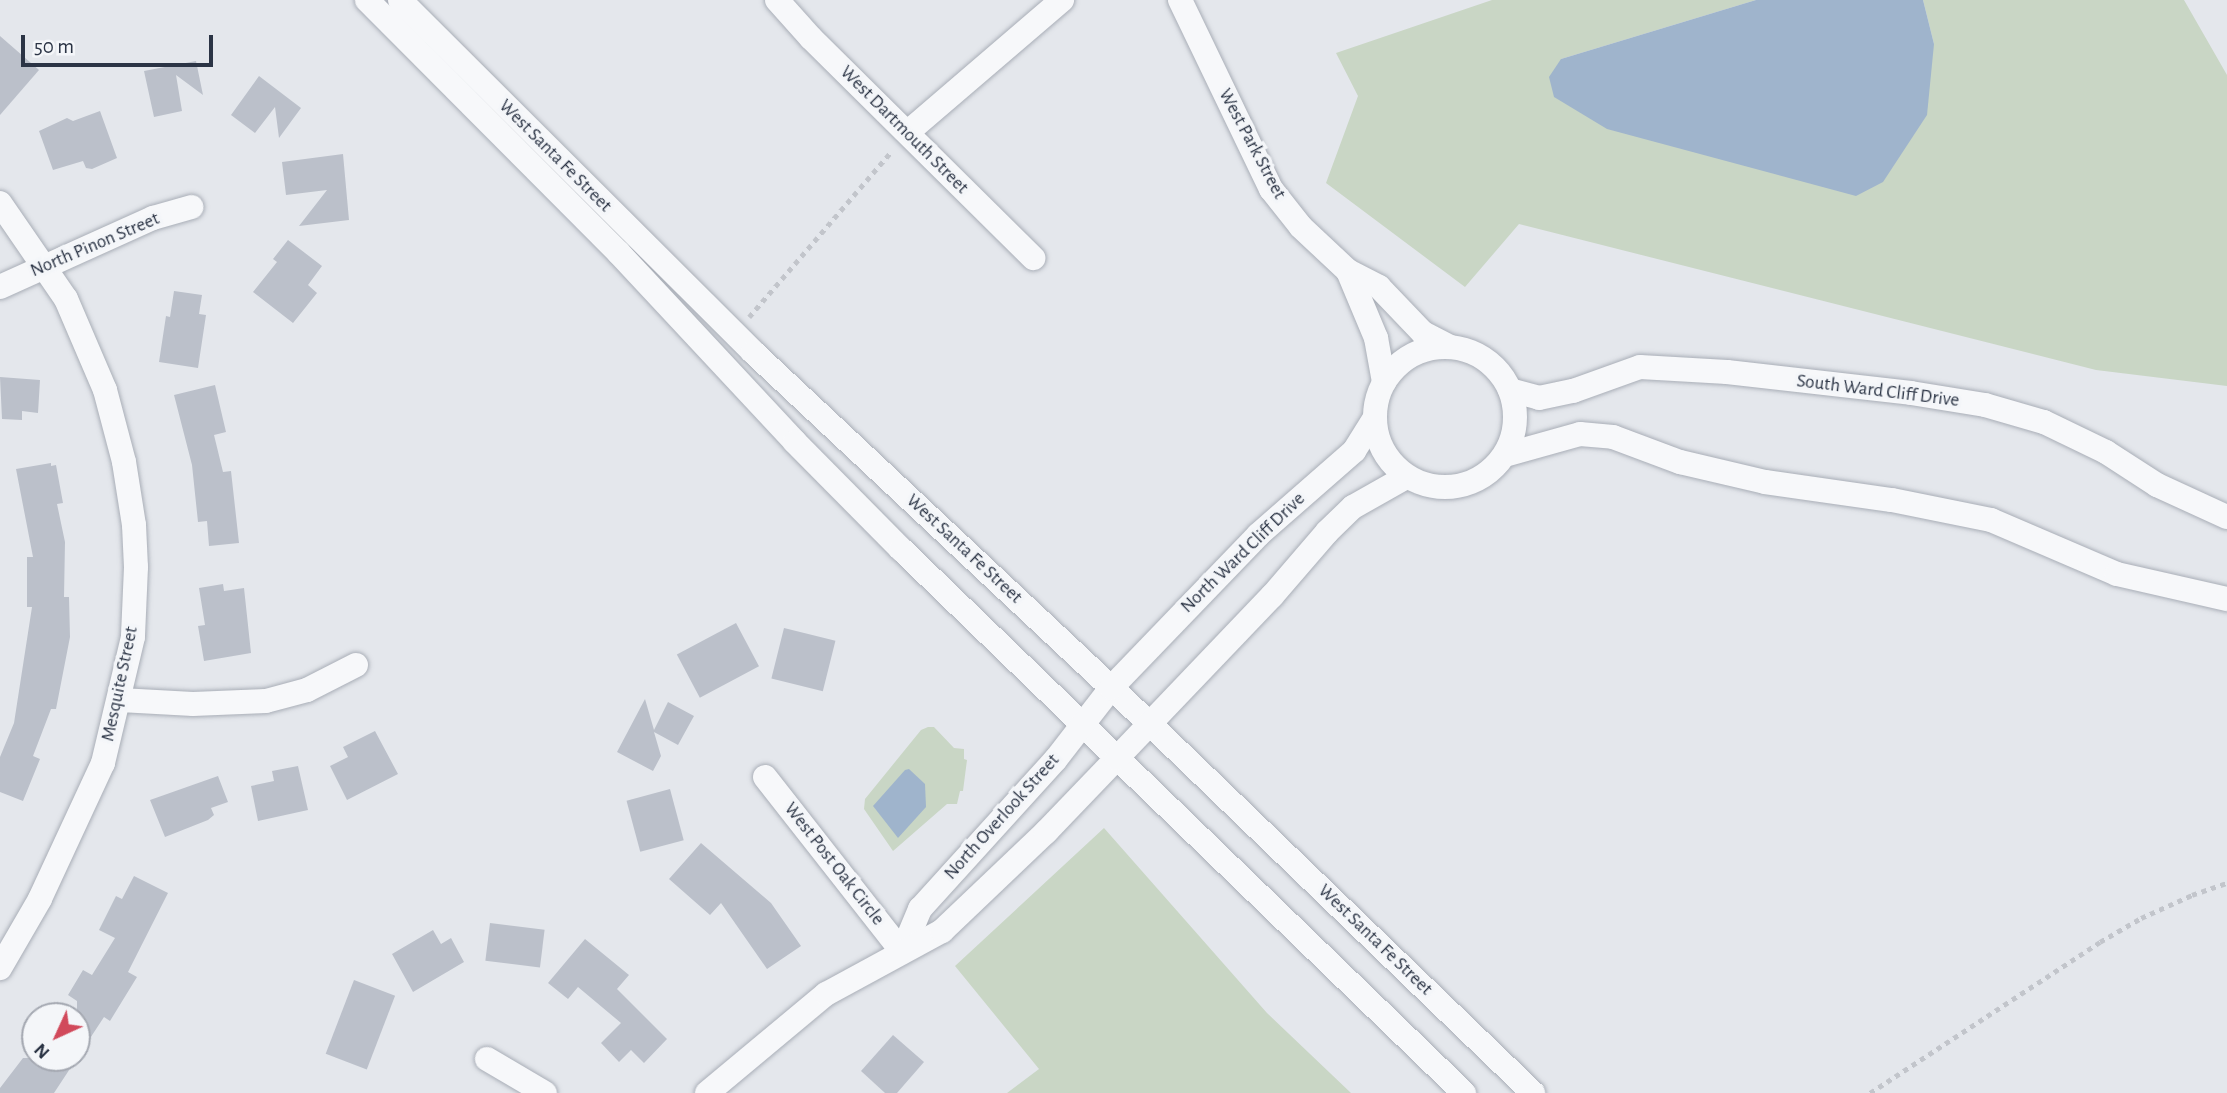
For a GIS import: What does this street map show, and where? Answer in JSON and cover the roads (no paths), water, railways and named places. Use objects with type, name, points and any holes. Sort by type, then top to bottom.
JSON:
[{"type":"street","name":"West Santa Fe Street","points":[[367,0],[618,252],[882,529],[1464,1093]]},
{"type":"street","name":"West Santa Fe Street","points":[[400,0],[734,334],[1150,724],[1534,1093]]},
{"type":"street","name":"West Dartmouth Street","points":[[777,0],[811,38],[1033,258]]},
{"type":"street","points":[[908,132],[1062,0]]},
{"type":"street","name":"West Park Street","points":[[1180,0],[1271,189],[1301,227],[1348,271],[1379,287],[1423,333],[1451,347]]},
{"type":"street","name":"Mesquite Street","points":[[0,203],[66,299],[90,349],[105,390],[124,462],[134,525],[136,567],[133,637],[103,763],[83,813],[40,899],[0,968]]},
{"type":"street","name":"North Pinon Street","points":[[0,286],[153,218],[191,206]]},
{"type":"street","name":"West Park Street","points":[[1348,271],[1376,338],[1384,382]]},
{"type":"street","points":[[1451,347],[1478,355],[1497,370],[1510,390],[1515,412],[1514,434],[1505,455],[1490,472],[1471,483],[1449,489],[1427,486],[1406,477],[1390,462],[1378,443],[1374,419],[1377,395],[1384,382],[1407,357],[1430,348],[1451,347]]},
{"type":"street","name":"South Ward Cliff Drive","points":[[1510,390],[1539,398],[1573,391],[1640,367],[1727,372],[1911,393],[1985,405],[2044,422],[2106,452],[2157,485],[2227,517]]},
{"type":"street","name":"North Ward Cliff Drive","points":[[1111,688],[1258,535],[1354,450],[1374,419]]},
{"type":"street","points":[[1505,455],[1580,434],[1613,437],[1680,462],[1765,482],[1892,500],[1991,520],[2117,574],[2227,599]]},
{"type":"street","points":[[1150,724],[1272,596],[1327,532],[1353,507],[1406,477]]},
{"type":"street","points":[[120,700],[204,704],[266,701],[307,690],[356,665]]},
{"type":"street","name":"North Overlook Street","points":[[902,952],[920,909],[1056,759],[1081,722],[1111,688]]},
{"type":"street","name":"North Overlook Street","points":[[707,1093],[826,993],[942,931],[1046,832],[1150,724]]},
{"type":"street","name":"West Post Oak Circle","points":[[765,777],[902,952]]},
{"type":"street","points":[[487,1059],[545,1093]]},
{"type":"water","points":[[1756,0],[1923,0],[1934,44],[1927,115],[1883,182],[1856,196],[1607,129],[1554,97],[1549,77],[1561,59]]},
{"type":"water","points":[[909,769],[925,784],[926,807],[898,838],[873,806],[905,770]]}]
